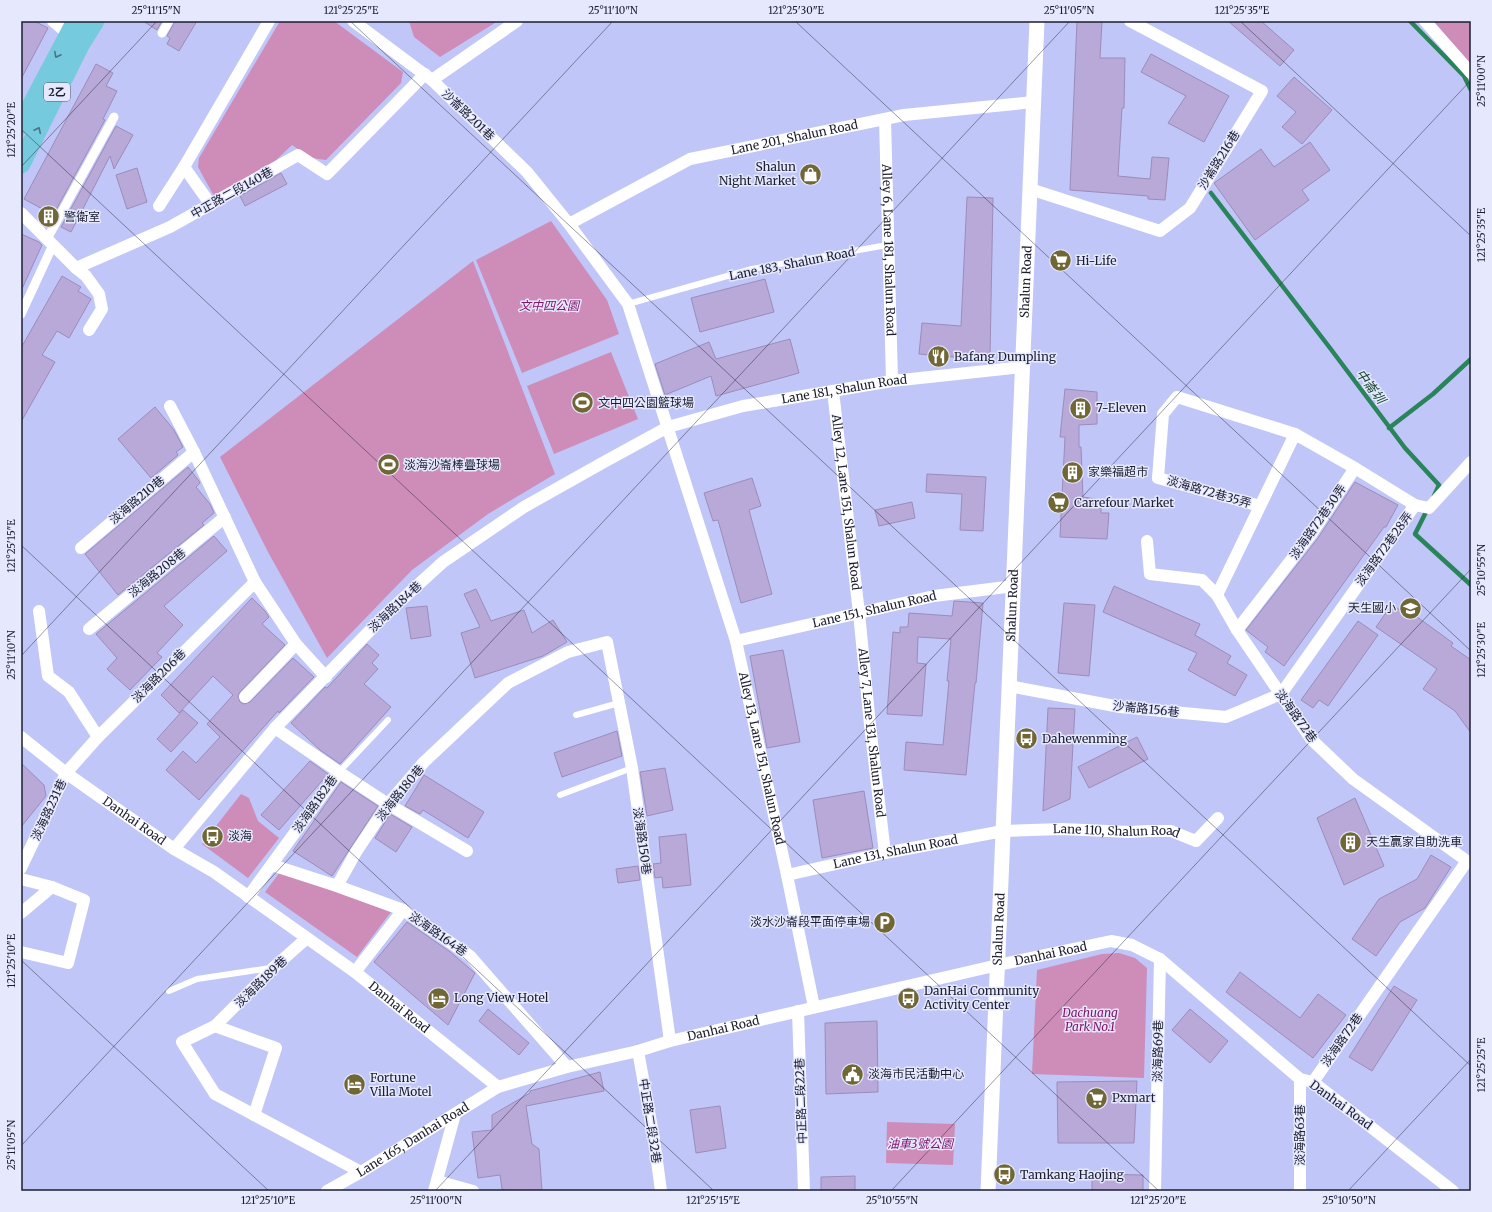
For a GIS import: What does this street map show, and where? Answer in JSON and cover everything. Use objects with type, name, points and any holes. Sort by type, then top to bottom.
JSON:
[{"type":"main road","name":"2乙","points":[[21,125],[75,33],[95,21]]},
{"type":"main road","name":"2乙","points":[[21,164],[75,33]]},
{"type":"street","points":[[54,21],[75,33]]},
{"type":"street","points":[[162,33],[169,21]]},
{"type":"street","points":[[159,206],[184,167],[270,21]]},
{"type":"street","name":"沙崙路201巷","points":[[353,21],[428,77],[527,172],[570,224]]},
{"type":"street","points":[[428,77],[517,21]]},
{"type":"street","name":"Shalun Road","points":[[988,1191],[1037,21]]},
{"type":"street","name":"沙崙路216巷","points":[[1030,189],[1160,231],[1190,208],[1262,91],[1130,21]]},
{"type":"street","points":[[1426,21],[1471,73]]},
{"type":"street","name":"中正路二段140巷","points":[[76,268],[170,227],[298,156],[327,174],[428,77]]},
{"type":"street","name":"Lane 201, Shalun Road","points":[[570,224],[690,159],[904,115],[1034,102]]},
{"type":"street","points":[[21,314],[50,242],[114,117]]},
{"type":"street","name":"Alley 6, Lane 181, Shalun Road","points":[[884,119],[892,381]]},
{"type":"street","points":[[184,167],[211,205]]},
{"type":"street","points":[[21,213],[76,268],[86,276],[100,294],[102,309],[89,330]]},
{"type":"street","points":[[570,224],[628,304],[736,641]]},
{"type":"street","name":"Lane 181, Shalun Road","points":[[668,427],[743,406],[833,390],[892,381],[1023,367]]},
{"type":"street","name":"Alley 12, Lane 151, Shalun Road","points":[[833,390],[860,613]]},
{"type":"street","name":"淡海路72巷35弄","points":[[1260,506],[1158,478],[1163,414],[1177,397],[1295,434]]},
{"type":"street","points":[[170,406],[194,452],[255,582],[296,644],[326,677]]},
{"type":"street","name":"淡海路184巷","points":[[174,849],[275,728],[386,614],[443,562],[524,507],[668,427]]},
{"type":"street","points":[[1217,595],[1295,434],[1355,468],[1415,505]]},
{"type":"street","name":"淡海路210巷","points":[[81,548],[194,452]]},
{"type":"street","name":"淡海路72巷28弄","points":[[1280,694],[1415,505],[1429,508],[1471,462]]},
{"type":"street","name":"淡海路72巷30弄","points":[[1237,630],[1312,534],[1355,468]]},
{"type":"street","name":"淡海路208巷","points":[[89,628],[225,517]]},
{"type":"street","name":"淡海路72巷","points":[[1147,541],[1150,574],[1202,580],[1217,595],[1237,630],[1311,738],[1353,778],[1469,862],[1313,1082]]},
{"type":"street","name":"淡海路206巷","points":[[66,773],[98,737],[255,582]]},
{"type":"street","name":"Lane 151, Shalun Road","points":[[736,641],[934,596],[1014,586]]},
{"type":"street","points":[[39,611],[48,676],[69,692],[98,737]]},
{"type":"street","name":"Alley 7, Lane 131, Shalun Road","points":[[860,613],[870,725],[885,853]]},
{"type":"street","name":"Alley 13, Lane 151, Shalun Road","points":[[736,641],[814,1007]]},
{"type":"street","name":"淡海路150巷","points":[[607,642],[632,768],[670,1041]]},
{"type":"street","name":"淡海路180巷","points":[[337,886],[356,852],[388,804],[424,762],[508,683],[568,652],[607,642]]},
{"type":"street","points":[[245,697],[296,644]]},
{"type":"street","name":"沙崙路156巷","points":[[1009,686],[1120,707],[1226,717],[1280,694]]},
{"type":"street","name":"淡海路182巷","points":[[248,898],[339,772],[275,728]]},
{"type":"street","name":"Danhai Road","points":[[21,737],[66,773],[174,849],[214,872],[248,898],[355,972],[498,1087],[567,1067],[638,1051],[670,1041],[998,965],[1110,941],[1132,945],[1160,959],[1300,1078],[1313,1082],[1453,1191]]},
{"type":"street","points":[[339,772],[388,804],[467,851]]},
{"type":"street","name":"淡海路231巷","points":[[21,868],[66,773]]},
{"type":"street","name":"Lane 110, Shalun Road","points":[[1003,831],[1062,829],[1130,832],[1171,831],[1196,842],[1218,818]]},
{"type":"street","name":"Lane 131, Shalun Road","points":[[787,875],[885,853],[1003,831]]},
{"type":"street","points":[[272,865],[337,886],[403,910],[355,972]]},
{"type":"street","points":[[21,879],[52,887],[84,900],[68,963],[21,952]]},
{"type":"street","points":[[21,913],[52,887]]},
{"type":"street","name":"淡海路164巷","points":[[403,910],[470,956],[567,1067]]},
{"type":"street","name":"淡海路189巷","points":[[307,938],[273,968],[215,1026],[182,1042],[215,1094],[361,1172]]},
{"type":"street","name":"淡海路69巷","points":[[1155,1191],[1160,959]]},
{"type":"street","name":"中正路二段22巷","points":[[798,1011],[804,1191]]},
{"type":"street","points":[[215,1026],[276,1048],[254,1115]]},
{"type":"street","name":"中正路二段32巷","points":[[638,1051],[654,1139],[661,1191]]},
{"type":"street","name":"淡海路63巷","points":[[1300,1078],[1300,1191]]},
{"type":"street","name":"Lane 165, Danhai Road","points":[[327,1191],[361,1172],[498,1087]]},
{"type":"street","points":[[455,1114],[435,1186],[473,1191]]},
{"type":"lane","name":"Lane 183, Shalun Road","points":[[628,304],[752,269],[888,245]]},
{"type":"lane","points":[[576,715],[619,703]]},
{"type":"lane","points":[[339,772],[388,720]]},
{"type":"lane","points":[[560,794],[632,768]]},
{"type":"lane","points":[[169,991],[197,979],[273,968]]},
{"type":"green space","points":[[280,21],[334,21],[403,72],[401,83],[326,160],[311,158],[292,145],[271,165],[214,196],[198,167],[199,158]]},
{"type":"green space","points":[[409,21],[498,21],[440,57],[414,37]]},
{"type":"green space","points":[[1433,21],[1471,21],[1471,65],[1437,25]]},
{"type":"green space","name":"文中四公園","points":[[551,221],[607,300],[619,334],[522,373],[476,260]]},
{"type":"green space","name":"淡海沙崙棒疊球場","points":[[473,261],[555,474],[488,514],[412,570],[327,658],[268,552],[220,457]]},
{"type":"green space","name":"文中四公園籃球場","points":[[611,352],[638,419],[554,454],[527,386]]},
{"type":"green space","points":[[241,794],[249,798],[258,821],[279,838],[248,878],[202,844]]},
{"type":"green space","points":[[280,872],[391,912],[357,957],[265,892]]},
{"type":"green space","name":"Dachuang Park No.1","points":[[1119,953],[1135,958],[1147,968],[1144,1078],[1032,1074],[1037,970],[1102,954]]},
{"type":"green space","name":"油車3號公園","points":[[887,1122],[955,1124],[953,1165],[886,1163]]},
{"type":"building","points":[[21,21],[34,21],[48,28],[21,79]]},
{"type":"building","points":[[143,21],[162,21],[157,30]]},
{"type":"building","points":[[175,21],[197,21],[179,51],[167,44],[170,38],[167,36]]},
{"type":"building","points":[[1077,21],[1102,21],[1100,58],[1125,58],[1124,108],[1122,108],[1118,176],[1150,179],[1152,157],[1169,158],[1165,200],[1148,199],[1148,196],[1070,190]]},
{"type":"building","points":[[1228,21],[1261,21],[1294,50],[1280,66]]},
{"type":"building","points":[[1151,54],[1229,96],[1204,142],[1168,123],[1186,96],[1141,72]]},
{"type":"building","points":[[96,64],[113,73],[106,86],[117,91],[103,119],[105,120],[50,221],[44,218],[48,212],[24,199]]},
{"type":"building","points":[[1294,77],[1332,110],[1302,144],[1282,127],[1296,112],[1277,96]]},
{"type":"building","points":[[116,126],[133,135],[114,169],[110,156],[71,232],[61,227]]},
{"type":"building","points":[[1310,142],[1330,170],[1302,190],[1309,200],[1255,240],[1214,183],[1261,149],[1274,167]]},
{"type":"building","points":[[137,168],[147,202],[127,209],[116,175]]},
{"type":"building","points":[[281,173],[287,184],[245,206],[240,196]]},
{"type":"building","points":[[967,197],[993,198],[990,356],[954,357],[919,354],[922,323],[961,326]]},
{"type":"building","points":[[21,234],[39,242],[42,245],[21,291]]},
{"type":"building","points":[[62,276],[81,287],[78,291],[91,299],[69,338],[57,331],[42,355],[55,362],[21,422],[21,348]]},
{"type":"building","points":[[765,279],[774,312],[700,332],[691,298]]},
{"type":"building","points":[[790,339],[799,373],[716,396],[711,376],[665,395],[655,364],[709,342],[716,359]]},
{"type":"building","name":"家樂福超市","points":[[1065,389],[1097,392],[1097,424],[1079,425],[1079,447],[1081,447],[1083,497],[1101,500],[1101,513],[1109,513],[1107,539],[1060,537],[1065,437],[1060,437]]},
{"type":"building","points":[[155,407],[174,430],[183,447],[176,452],[178,455],[151,478],[118,439]]},
{"type":"building","points":[[188,467],[200,483],[196,487],[210,504],[214,513],[202,523],[204,525],[118,595],[85,554]]},
{"type":"building","points":[[927,474],[986,477],[983,531],[960,530],[962,494],[926,492]]},
{"type":"building","points":[[752,478],[761,506],[749,510],[772,594],[741,603],[718,520],[713,521],[704,493]]},
{"type":"building","points":[[1355,482],[1398,505],[1386,527],[1384,527],[1284,666],[1265,652],[1268,647],[1246,630],[1318,538]]},
{"type":"building","points":[[912,502],[915,518],[879,526],[875,510]]},
{"type":"building","points":[[214,536],[227,551],[164,606],[183,625],[157,653],[162,657],[130,690],[107,669],[117,658],[96,634]]},
{"type":"building","points":[[1114,586],[1200,624],[1195,635],[1231,656],[1227,663],[1247,675],[1235,696],[1188,670],[1197,653],[1103,612]]},
{"type":"building","points":[[476,589],[491,621],[524,610],[532,633],[553,620],[567,642],[543,656],[475,678],[461,633],[480,627],[464,594]]},
{"type":"building","points":[[252,598],[269,617],[262,624],[285,645],[240,692],[238,696],[240,702],[244,704],[250,702],[293,658],[314,677],[279,713],[278,711],[199,800],[166,770],[183,751],[196,763],[220,737],[207,724],[233,695],[213,676],[179,713],[161,695]]},
{"type":"building","points":[[954,601],[983,603],[966,775],[904,770],[906,742],[943,745],[951,639],[918,637],[917,663],[926,664],[922,716],[887,714],[893,632],[900,633],[900,627],[908,627],[909,613],[952,616]]},
{"type":"building","points":[[1064,603],[1095,605],[1089,676],[1058,673]]},
{"type":"building","points":[[1392,604],[1406,615],[1409,611],[1453,643],[1451,646],[1471,660],[1471,733],[1455,711],[1423,689],[1437,669],[1376,627]]},
{"type":"building","points":[[427,606],[431,636],[411,639],[406,608]]},
{"type":"building","points":[[1358,621],[1378,635],[1328,706],[1319,700],[1313,708],[1301,700]]},
{"type":"building","points":[[367,644],[379,655],[372,663],[378,669],[364,684],[391,707],[340,764],[320,750],[291,723],[325,687],[327,688]]},
{"type":"building","points":[[783,650],[800,742],[767,748],[750,656]]},
{"type":"building","points":[[1048,708],[1075,709],[1070,799],[1043,811]]},
{"type":"building","points":[[183,710],[198,723],[171,752],[157,739]]},
{"type":"building","points":[[617,731],[622,756],[562,777],[554,753]]},
{"type":"building","points":[[1137,737],[1148,759],[1089,788],[1078,767]]},
{"type":"building","points":[[310,761],[328,774],[279,830],[261,815]]},
{"type":"building","points":[[21,763],[44,785],[46,796],[21,827]]},
{"type":"building","points":[[665,768],[673,810],[647,816],[640,772]]},
{"type":"building","points":[[424,775],[484,812],[468,838],[423,810],[420,814],[405,806]]},
{"type":"building","points":[[341,782],[378,806],[332,876],[293,851]]},
{"type":"building","points":[[864,791],[873,848],[822,858],[813,800]]},
{"type":"building","name":"天生贏家自助洗車","points":[[1355,798],[1384,866],[1344,885],[1317,818]]},
{"type":"building","points":[[390,814],[412,827],[396,852],[375,838]]},
{"type":"building","points":[[686,834],[691,885],[663,888],[662,877],[655,878],[653,864],[661,863],[659,837]]},
{"type":"building","points":[[1431,855],[1451,867],[1425,908],[1400,922],[1376,956],[1352,939],[1379,899],[1417,879]]},
{"type":"building","points":[[638,866],[640,880],[618,883],[616,869]]},
{"type":"building","name":"Long View Hotel","points":[[407,922],[449,951],[475,973],[448,1025],[374,962]]},
{"type":"building","points":[[1240,972],[1300,1018],[1318,994],[1346,1015],[1313,1058],[1226,992]]},
{"type":"building","points":[[1394,986],[1417,1000],[1372,1071],[1349,1057]]},
{"type":"building","points":[[488,1009],[529,1043],[519,1055],[479,1021]]},
{"type":"building","points":[[1190,1009],[1228,1041],[1210,1063],[1172,1030]]},
{"type":"building","name":"淡海市民活動中心","points":[[877,1021],[878,1092],[826,1094],[825,1023]]},
{"type":"building","points":[[600,1072],[604,1091],[526,1106],[532,1144],[539,1149],[542,1191],[509,1191],[502,1189],[500,1175],[478,1178],[472,1132],[492,1130],[492,1115],[530,1093],[530,1091]]},
{"type":"building","name":"Pxmart","points":[[1137,1081],[1134,1143],[1058,1143],[1057,1082]]},
{"type":"building","points":[[720,1106],[726,1148],[696,1153],[690,1110]]},
{"type":"building","points":[[1092,1174],[1143,1175],[1143,1191],[1092,1191]]},
{"type":"building","points":[[855,1176],[855,1191],[821,1191],[821,1177]]},
{"type":"waterway","name":"中崙圳","points":[[1410,21],[1464,76],[1471,90]]},
{"type":"waterway","name":"中崙圳","points":[[1211,193],[1405,448],[1439,485],[1434,496]]},
{"type":"waterway","points":[[1389,428],[1433,394],[1471,359]]},
{"type":"waterway","name":"中崙圳","points":[[1428,508],[1415,534],[1471,585]]},
{"type":"place","name":"Shalun Night Market","points":[[811,174]]},
{"type":"place","name":"警衛室","points":[[48,217]]},
{"type":"place","name":"Hi-Life","points":[[1061,261]]},
{"type":"place","name":"Bafang Dumpling","points":[[939,357]]},
{"type":"place","name":"文中四公園籃球場","points":[[583,403]]},
{"type":"place","name":"7-Eleven","points":[[1080,408]]},
{"type":"place","name":"淡海沙崙棒疊球場","points":[[388,465]]},
{"type":"place","name":"家樂福超市","points":[[1073,472]]},
{"type":"place","name":"Carrefour Market","points":[[1058,503]]},
{"type":"place","name":"天生國小","points":[[1411,608]]},
{"type":"place","name":"Dahewenming","points":[[1026,739]]},
{"type":"place","name":"淡海","points":[[213,836]]},
{"type":"place","name":"天生贏家自助洗車","points":[[1350,842]]},
{"type":"place","name":"淡水沙崙段平面停車場","points":[[885,922]]},
{"type":"place","name":"Long View Hotel","points":[[439,998]]},
{"type":"place","name":"DanHai Community Activity Center","points":[[909,998]]},
{"type":"place","name":"淡海市民活動中心","points":[[852,1074]]},
{"type":"place","name":"Fortune Villa Motel","points":[[355,1085]]},
{"type":"place","name":"Pxmart","points":[[1097,1098]]},
{"type":"place","name":"Tamkang Haojing","points":[[1005,1175]]}]
